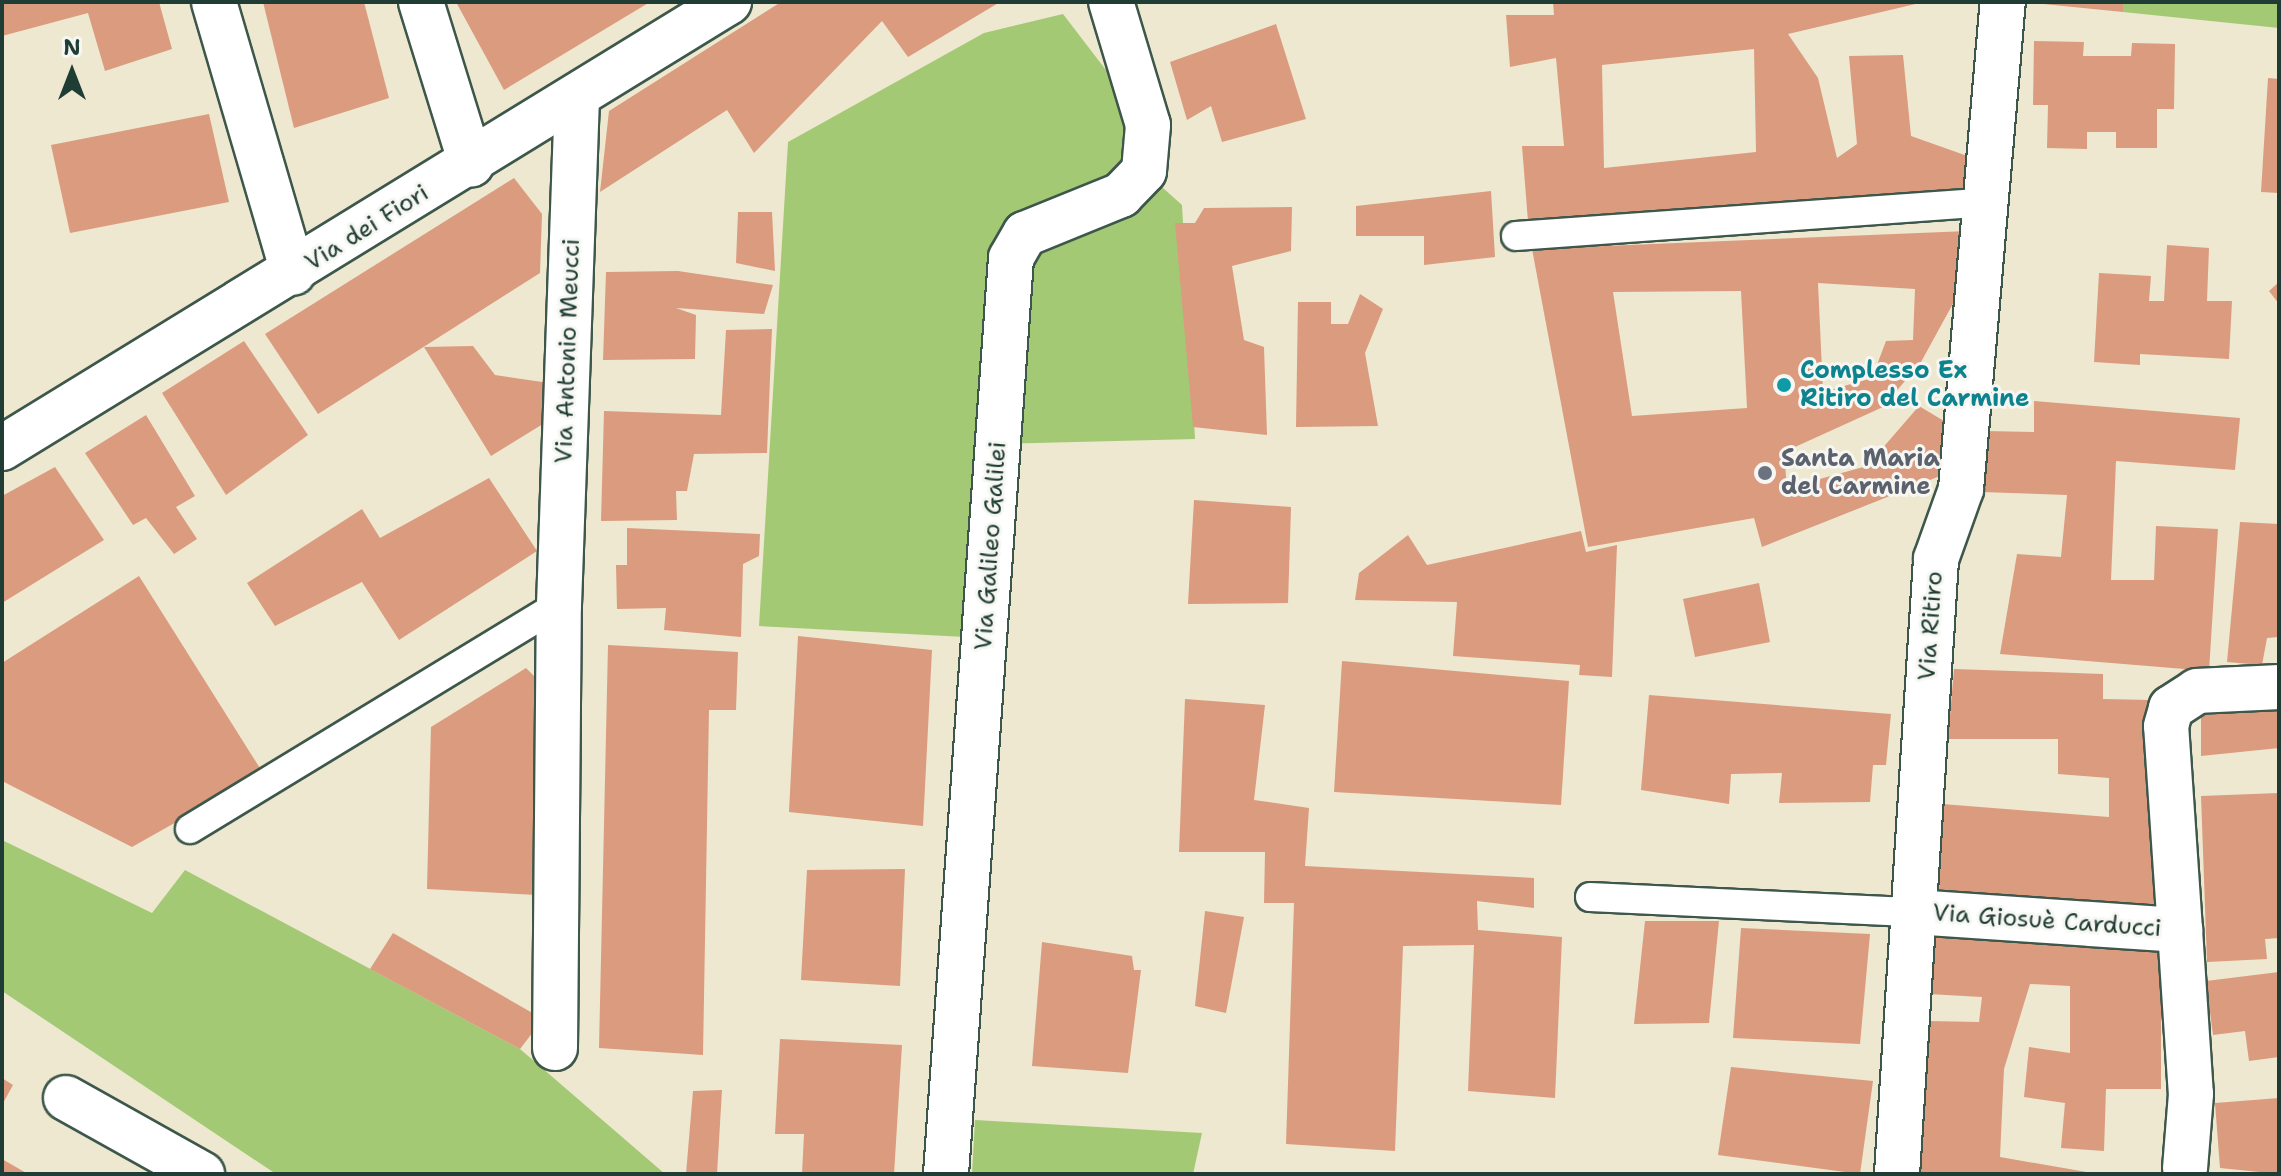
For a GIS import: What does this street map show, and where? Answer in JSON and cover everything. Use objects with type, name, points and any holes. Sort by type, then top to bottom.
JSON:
[{"type":"street","points":[[214,2],[293,273]]},
{"type":"street","points":[[421,2],[471,164]]},
{"type":"street","name":"Via dei Fiori","points":[[2,448],[471,164],[729,2]]},
{"type":"street","name":"Via Galileo Galilei","points":[[946,1174],[1011,258],[1025,234],[1121,195],[1144,171],[1148,125],[1111,2]]},
{"type":"street","name":"Via Ritiro","points":[[1897,1174],[1936,559],[1961,489],[2003,2]]},
{"type":"street","name":"Via Antonio Meucci","points":[[555,1048],[559,605],[577,97]]},
{"type":"street","name":"Via Giosuè Carducci","points":[[2185,1168],[2191,1094],[2166,726],[2171,708],[2197,691],[2279,687]]},
{"type":"street","name":"Via Giosuè Carducci","points":[[1914,912],[2180,930]]},
{"type":"street","points":[[66,1098],[202,1174]]},
{"type":"lane","points":[[1516,236],[1985,202]]},
{"type":"lane","points":[[190,829],[559,605]]},
{"type":"lane","points":[[1590,897],[1914,912]]},
{"type":"green space","points":[[2123,2],[2279,2],[2279,28],[2123,12]]},
{"type":"green space","points":[[1063,14],[1148,125],[1144,171],[1182,205],[1195,439],[999,444],[984,638],[759,626],[788,142],[984,33]]},
{"type":"green space","points":[[2,840],[152,913],[185,870],[520,1049],[665,1174],[276,1174],[2,991]]},
{"type":"green space","points":[[975,1120],[1202,1133],[1193,1174],[972,1174]]},
{"type":"building","points":[[2,2],[159,2],[172,49],[105,71],[88,13],[2,36]]},
{"type":"building","points":[[263,2],[364,2],[389,98],[294,128]]},
{"type":"building","points":[[456,2],[650,2],[504,90]]},
{"type":"building","points":[[781,2],[1000,2],[908,57],[882,21],[754,153],[727,110],[600,192],[609,111]]},
{"type":"building","points":[[1553,2],[1924,2],[1788,34],[1818,78],[1837,158],[1857,144],[1849,56],[1903,55],[1911,136],[1973,158],[1967,194],[1529,234],[1522,146],[1564,146],[1556,58],[1510,67],[1506,15],[1554,15]],"holes":[[[1754,49],[1756,152],[1604,168],[1602,65]]]},
{"type":"building","points":[[2123,2],[2123,12],[2043,4]]},
{"type":"building","points":[[1276,24],[1306,119],[1222,142],[1211,106],[1187,120],[1170,62]]},
{"type":"building","points":[[2034,41],[2084,42],[2083,56],[2131,56],[2132,43],[2175,44],[2174,109],[2157,109],[2157,148],[2116,148],[2116,132],[2087,132],[2087,149],[2047,148],[2048,105],[2033,105]]},
{"type":"building","points":[[2268,78],[2279,79],[2279,193],[2261,192]]},
{"type":"building","points":[[209,114],[229,202],[70,233],[51,145]]},
{"type":"building","points":[[514,178],[542,214],[540,273],[318,414],[265,334]]},
{"type":"building","points":[[1491,191],[1495,257],[1424,265],[1424,236],[1356,236],[1356,206]]},
{"type":"building","points":[[1292,207],[1291,251],[1232,266],[1244,340],[1264,347],[1267,435],[1193,427],[1175,223],[1195,223],[1204,208]]},
{"type":"building","points":[[738,212],[772,212],[775,271],[736,263]]},
{"type":"building","name":"Complesso Ex Ritiro del Carmine","points":[[1968,231],[1961,289],[1921,362],[1883,407],[1784,452],[1787,488],[1867,466],[1919,406],[1944,421],[1950,472],[1762,547],[1754,518],[1588,547],[1532,249]],"holes":[[[1818,283],[1915,289],[1913,340],[1886,341],[1872,378],[1823,392]],[[1741,291],[1747,408],[1632,416],[1613,292]]]},
{"type":"building","points":[[2167,245],[2209,248],[2207,301],[2232,301],[2229,359],[2140,354],[2140,365],[2094,362],[2099,273],[2151,276],[2149,301],[2164,301]]},
{"type":"building","points":[[678,271],[773,285],[764,314],[676,308],[696,315],[695,359],[603,360],[606,272]]},
{"type":"building","points":[[2279,282],[2279,304],[2269,291]]},
{"type":"building","points":[[1360,294],[1383,309],[1365,353],[1378,426],[1296,427],[1298,302],[1331,302],[1331,324],[1348,324]]},
{"type":"building","points":[[772,329],[767,453],[694,454],[687,491],[676,491],[677,520],[601,521],[604,411],[721,415],[726,330]]},
{"type":"building","points":[[244,341],[308,435],[226,495],[162,393]]},
{"type":"building","points":[[473,346],[495,375],[549,383],[551,419],[491,456],[424,347]]},
{"type":"building","points":[[2034,401],[2240,418],[2235,470],[2116,461],[2111,580],[2154,580],[2156,526],[2218,529],[2209,671],[2000,654],[2017,554],[2061,557],[2067,495],[1981,492],[1985,431],[2034,432]]},
{"type":"building","points":[[146,415],[195,496],[176,507],[197,539],[174,554],[146,518],[133,525],[85,453]]},
{"type":"building","points":[[55,467],[104,540],[2,603],[2,496]]},
{"type":"building","points":[[489,478],[537,551],[399,640],[362,582],[275,626],[247,583],[362,509],[380,538]]},
{"type":"building","points":[[1194,500],[1291,507],[1288,603],[1188,604]]},
{"type":"building","points":[[2240,522],[2279,524],[2279,637],[2267,638],[2262,665],[2227,662]]},
{"type":"building","points":[[627,528],[760,534],[759,556],[743,564],[741,637],[664,630],[666,608],[617,609],[616,565],[627,565]]},
{"type":"building","points":[[1581,531],[1586,552],[1617,545],[1612,677],[1579,675],[1580,665],[1453,656],[1457,602],[1355,600],[1359,573],[1408,535],[1427,565]]},
{"type":"building","points":[[139,576],[263,773],[132,847],[2,781],[2,663]]},
{"type":"building","points":[[1759,583],[1770,642],[1695,657],[1683,599]]},
{"type":"building","points":[[798,636],[932,650],[923,826],[789,812]]},
{"type":"building","points":[[608,645],[738,652],[736,710],[709,710],[703,1055],[599,1048]]},
{"type":"building","points":[[1342,661],[1569,681],[1561,805],[1334,792]]},
{"type":"building","points":[[526,668],[540,682],[537,895],[427,889],[431,727]]},
{"type":"building","points":[[1954,669],[2103,674],[2103,699],[2151,700],[2159,909],[1939,893],[1942,804],[2109,817],[2109,778],[2058,774],[2058,739],[1948,739]]},
{"type":"building","points":[[1649,695],[1891,714],[1886,765],[1873,765],[1870,802],[1779,803],[1782,773],[1731,774],[1729,804],[1641,790]]},
{"type":"building","points":[[1185,699],[1265,705],[1254,800],[1309,808],[1305,866],[1534,878],[1534,908],[1477,901],[1478,930],[1562,937],[1555,1098],[1468,1091],[1474,945],[1403,946],[1395,1151],[1286,1144],[1294,903],[1264,903],[1265,852],[1179,852]]},
{"type":"building","points":[[2279,710],[2279,748],[2201,756],[2201,715]]},
{"type":"building","points":[[2279,793],[2279,938],[2265,939],[2267,959],[2207,962],[2201,796]]},
{"type":"building","points":[[905,869],[900,986],[801,980],[807,870]]},
{"type":"building","points":[[1205,911],[1244,917],[1226,1013],[1195,1006]]},
{"type":"building","points":[[1645,921],[1719,921],[1709,1023],[1634,1024]]},
{"type":"building","points":[[1741,928],[1870,934],[1860,1044],[1733,1038]]},
{"type":"building","points":[[1934,931],[2161,947],[2161,1089],[2106,1089],[2104,1151],[2061,1148],[2065,1103],[2024,1097],[2029,1047],[2070,1053],[2070,986],[2030,984],[2004,1069],[2000,1157],[2098,1174],[1917,1174],[1927,1021],[1979,1022],[1982,997],[1928,994]]},
{"type":"building","points":[[393,933],[543,1019],[520,1049],[370,969]]},
{"type":"building","points":[[1042,942],[1132,956],[1134,970],[1141,970],[1128,1073],[1032,1066]]},
{"type":"building","points":[[2279,972],[2279,1057],[2249,1061],[2245,1031],[2213,1035],[2206,981]]},
{"type":"building","points":[[780,1039],[902,1045],[894,1174],[802,1174],[804,1134],[775,1134]]},
{"type":"building","points":[[1731,1067],[1873,1081],[1860,1174],[1718,1155]]},
{"type":"building","points":[[2,1078],[13,1085],[2,1105]]},
{"type":"building","points":[[722,1090],[717,1174],[686,1174],[693,1091]]},
{"type":"building","points":[[2279,1098],[2279,1174],[2220,1168],[2215,1103]]},
{"type":"building","points":[[2,1159],[28,1174],[2,1174]]},
{"type":"place","name":"Complesso Ex Ritiro del Carmine","points":[[1784,385]]},
{"type":"place","name":"Santa Maria del Carmine","points":[[1765,473]]}]
